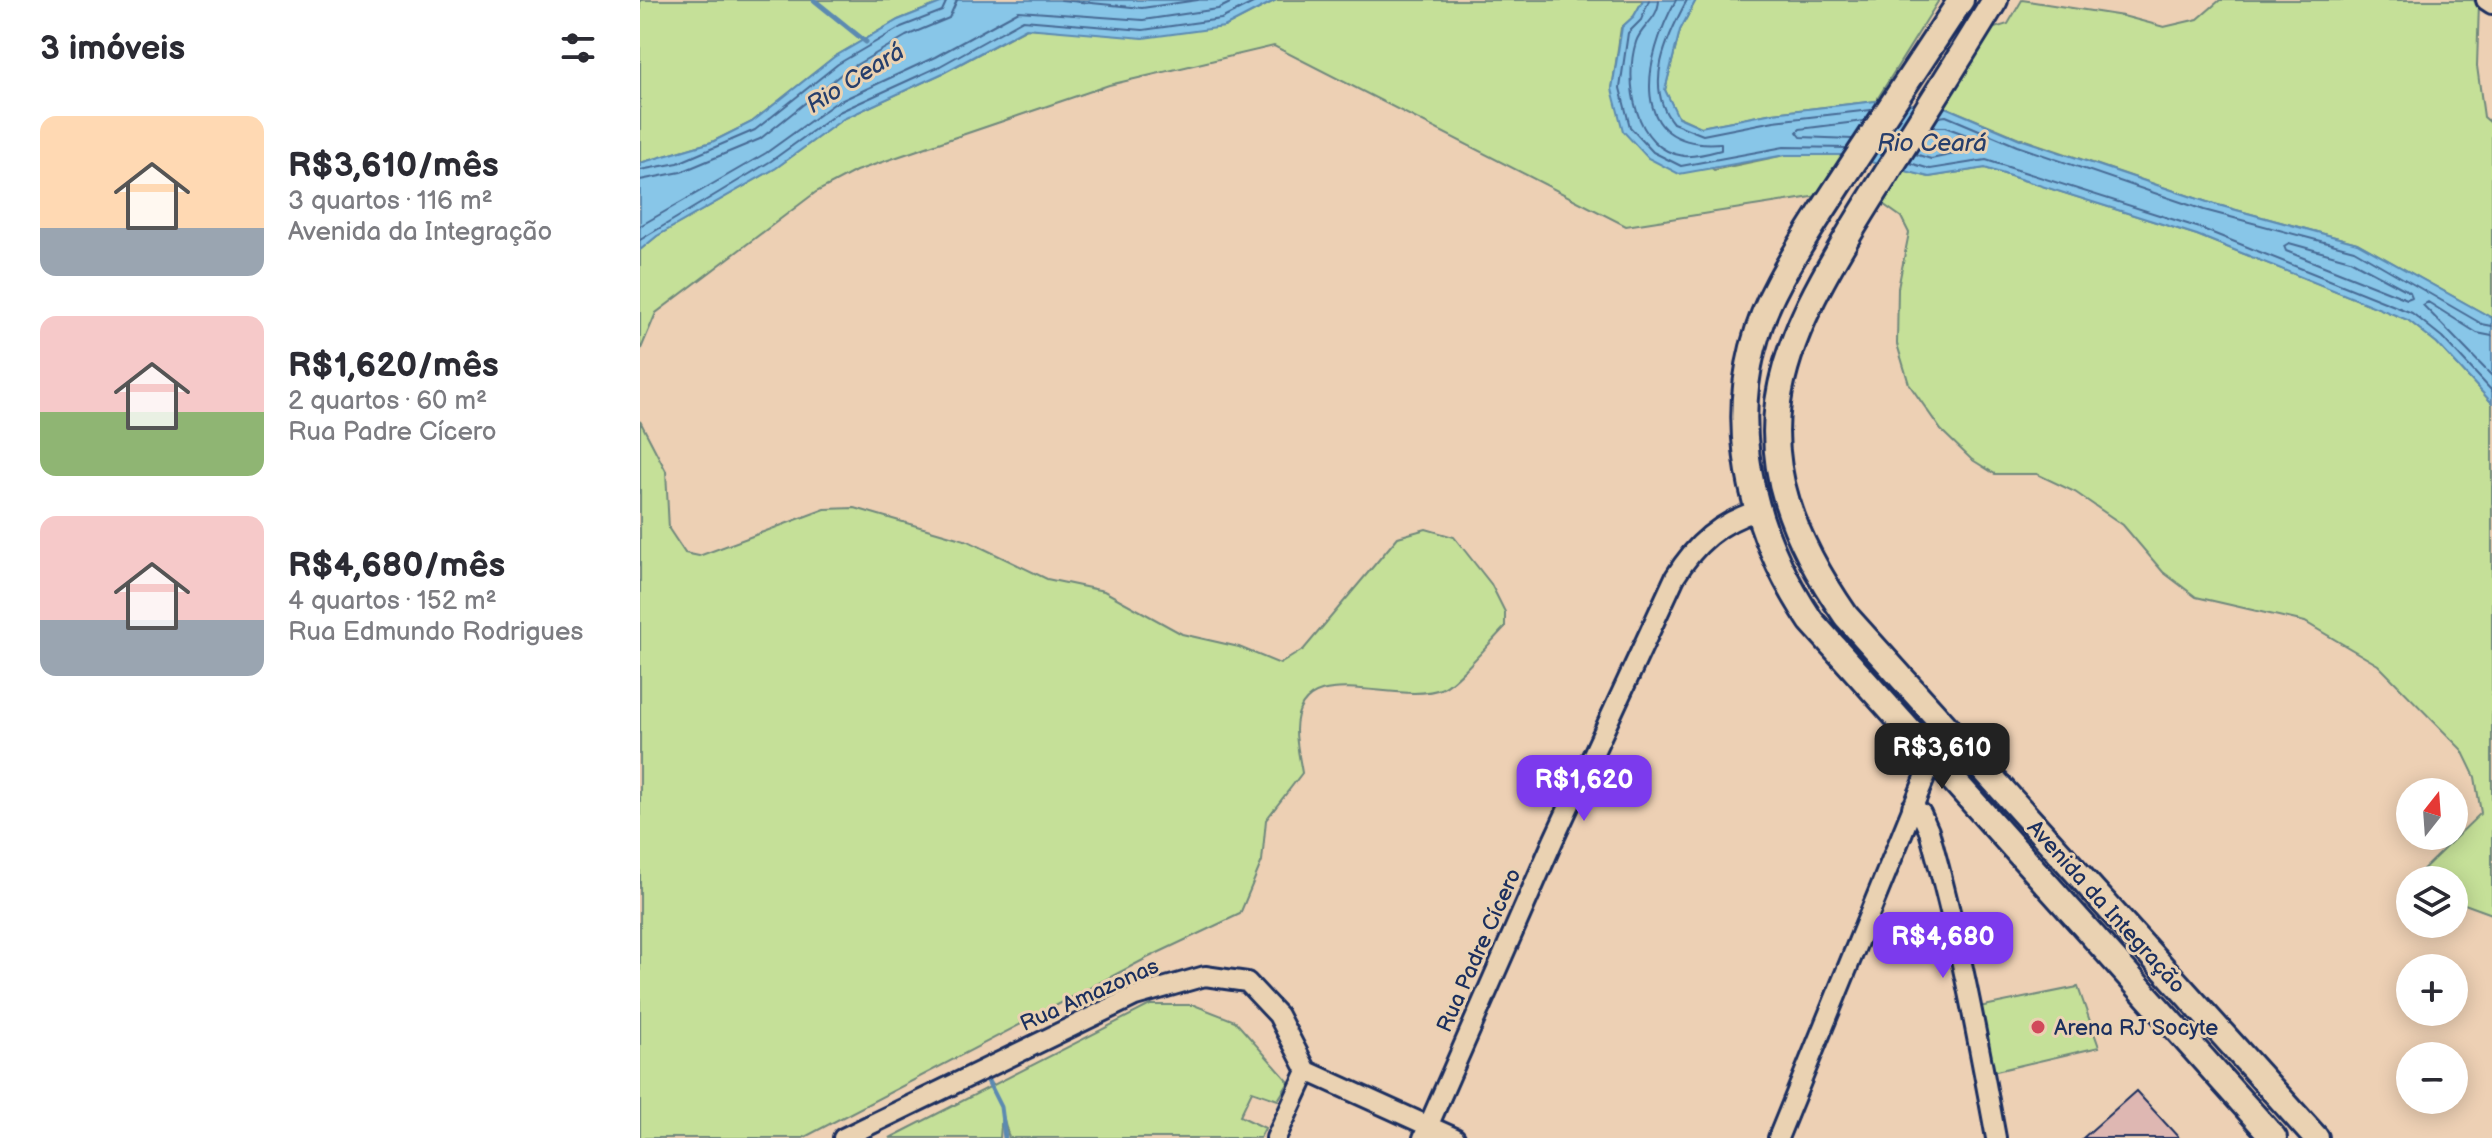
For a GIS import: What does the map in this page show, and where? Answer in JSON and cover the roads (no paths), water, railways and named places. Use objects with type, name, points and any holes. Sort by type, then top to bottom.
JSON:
[{"type":"main road","name":"Avenida da Integração","points":[[1961,0],[1837,187],[1778,284],[1751,357],[1744,430],[1757,511],[1765,539],[1790,590],[1811,621],[2274,1138]]},
{"type":"main road","name":"Avenida da Integração","points":[[1995,0],[1868,204],[1800,324],[1780,382],[1776,441],[1787,507],[1813,568],[1846,616],[2316,1138]]},
{"type":"main road","points":[[1893,713],[1914,691]]},
{"type":"street","points":[[2486,0],[2492,4]]},
{"type":"street","name":"Rua Padre Cícero","points":[[1426,1132],[1564,816],[1675,577],[1687,558],[1714,531],[1757,511]]},
{"type":"street","points":[[1778,1138],[1933,758]]},
{"type":"street","points":[[1912,807],[1921,813],[1929,831],[1958,936],[1966,993],[1996,1138]]},
{"type":"street","name":"Rua Amazonas","points":[[843,1138],[1135,996],[1186,979],[1224,976],[1247,982],[1278,1015],[1307,1071]]},
{"type":"street","points":[[1276,1138],[1307,1071],[1426,1132],[1455,1138]]},
{"type":"water","name":"Rio Ceará","points":[[948,0],[1276,0],[1224,27],[1143,38],[1026,28],[943,73],[843,119],[776,168],[657,236],[640,250],[640,163],[712,142],[752,122],[834,57],[898,20]]},
{"type":"water","name":"Rio Ceará","points":[[1643,0],[1696,0],[1680,30],[1665,90],[1678,117],[1701,127],[1773,113],[1876,101],[1945,107],[2020,139],[2207,202],[2357,243],[2492,318],[2492,403],[2437,343],[2408,320],[2197,235],[1985,168],[1929,177],[1843,155],[1785,155],[1679,174],[1648,158],[1623,131],[1612,89],[1622,27],[1634,16]]},
{"type":"waterway","points":[[814,0],[866,42]]},
{"type":"waterway","points":[[988,1081],[1001,1107],[1005,1138]]},
{"type":"place","name":"Arena RJ Socyte","points":[[2038,1027]]}]
